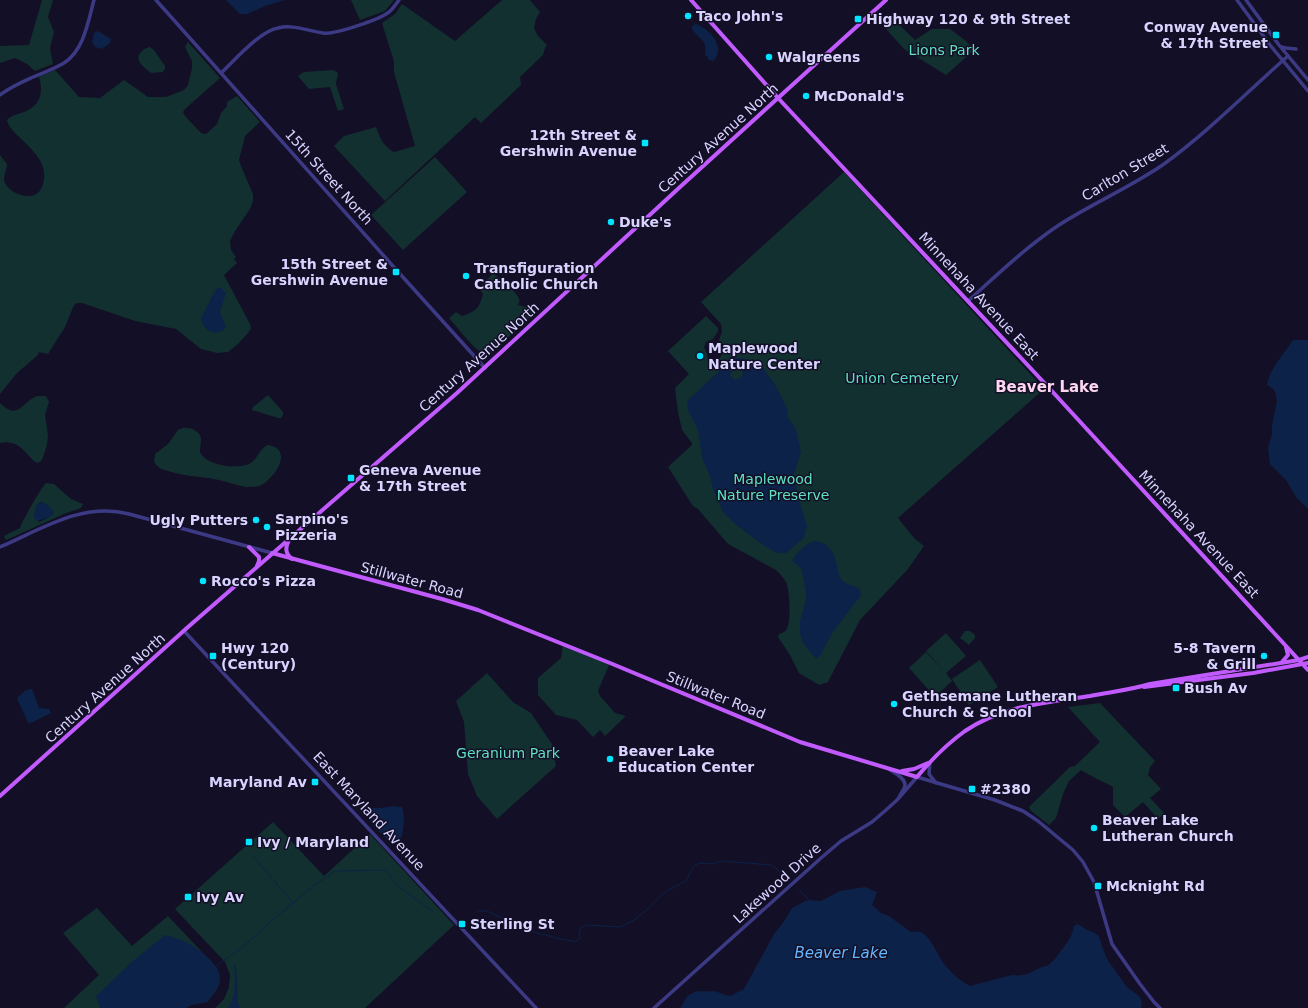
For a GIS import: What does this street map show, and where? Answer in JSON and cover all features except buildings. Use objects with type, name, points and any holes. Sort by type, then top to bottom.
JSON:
[{"type":"main road","name":"Minnehaha Avenue East","points":[[691,0],[778,98],[968,301],[1299,660],[1306,664],[1308,670]]},
{"type":"main road","name":"Century Avenue North","points":[[0,796],[184,630],[485,368],[886,0]]},
{"type":"main road","points":[[292,537],[286,549],[292,559]]},
{"type":"main road","points":[[249,547],[257,554],[259,558],[259,562],[255,569]]},
{"type":"main road","name":"Stillwater Road","points":[[272,554],[473,608],[800,742],[917,777]]},
{"type":"main road","points":[[1281,663],[1288,655],[1284,643]]},
{"type":"main road","points":[[917,777],[948,744],[966,730],[998,714],[1035,704],[1299,660],[1308,657]]},
{"type":"main road","points":[[1139,687],[1151,687],[1306,664]]},
{"type":"main road","points":[[896,771],[907,771],[930,762]]},
{"type":"street","points":[[0,95],[13,86],[60,65],[72,57],[82,41],[94,0]]},
{"type":"street","name":"15th Street North","points":[[156,0],[485,368]]},
{"type":"street","points":[[221,73],[261,36],[273,29],[291,27],[325,34],[336,32],[376,19],[389,12],[399,0]]},
{"type":"street","points":[[1237,0],[1283,61],[1308,91]]},
{"type":"street","points":[[1246,0],[1280,46],[1308,80]]},
{"type":"street","points":[[1280,46],[1296,49]]},
{"type":"street","name":"Carlton Street","points":[[968,301],[1044,235],[1073,216],[1147,175],[1177,154],[1206,130],[1288,56]]},
{"type":"street","points":[[0,547],[71,516],[93,511],[106,510],[126,513],[272,554]]},
{"type":"street","name":"East Maryland Avenue","points":[[184,630],[536,1008]]},
{"type":"street","points":[[930,762],[929,774],[937,784]]},
{"type":"street","points":[[888,768],[897,775],[905,785],[899,798]]},
{"type":"street","points":[[917,777],[1023,810],[1073,850],[1083,862],[1094,882],[1112,944],[1140,984],[1160,1008]]},
{"type":"street","name":"Lakewood Drive","points":[[654,1008],[821,858],[841,841],[872,822],[899,798],[917,777]]},
{"type":"green space","points":[[42,0],[53,0],[48,17],[54,32],[50,48],[53,64],[35,71],[27,64],[15,58],[0,63],[0,46],[29,45]]},
{"type":"green space","points":[[351,0],[394,0],[385,11],[360,20]]},
{"type":"green space","points":[[502,0],[530,0],[540,12],[536,19],[534,28],[538,36],[547,45],[543,55],[520,77],[521,85],[481,123],[475,117],[385,201],[334,146],[344,136],[376,127],[382,141],[394,152],[415,146],[394,72],[394,62],[382,23],[395,14],[402,4],[455,41]]},
{"type":"green space","name":"Lions Park","points":[[888,14],[915,40],[932,29],[950,29],[966,41],[974,50],[946,75],[904,49],[879,21]]},
{"type":"green space","points":[[188,42],[220,78],[185,109],[183,112],[185,116],[201,133],[206,134],[217,124],[221,113],[227,106],[227,102],[237,96],[260,122],[245,136],[239,160],[253,194],[253,201],[250,209],[230,241],[231,250],[236,257],[234,259],[237,263],[224,275],[250,324],[251,328],[249,332],[228,352],[217,353],[201,349],[176,329],[135,321],[82,303],[77,303],[74,305],[65,327],[48,354],[39,352],[38,355],[17,373],[0,394],[0,155],[7,164],[4,177],[5,183],[10,189],[18,194],[27,196],[36,195],[43,184],[44,176],[38,156],[12,130],[7,120],[34,106],[41,93],[39,77],[55,70],[79,97],[100,98],[124,80],[148,97],[166,97],[184,90],[188,85],[192,68],[192,61],[185,47]]},
{"type":"green space","points":[[150,47],[154,50],[165,66],[163,72],[151,73],[139,61],[138,58],[141,52]]},
{"type":"green space","points":[[333,70],[338,73],[336,84],[344,109],[338,111],[330,87],[309,89],[298,76],[304,72]]},
{"type":"green space","points":[[435,157],[467,192],[403,250],[371,215]]},
{"type":"green space","points":[[844,172],[1044,389],[898,518],[914,538],[924,546],[908,569],[860,620],[828,682],[819,685],[799,673],[790,655],[778,637],[779,634],[787,629],[789,619],[789,598],[785,580],[776,570],[728,544],[698,509],[693,506],[668,467],[692,445],[692,443],[682,430],[675,388],[689,374],[668,351],[706,316],[718,328],[718,331],[713,339],[706,342],[704,347],[707,354],[709,369],[713,368],[726,348],[719,340],[722,332],[721,324],[701,302]]},
{"type":"green space","points":[[493,273],[508,285],[518,296],[518,305],[534,309],[536,312],[488,356],[473,346],[449,318],[456,312],[462,316],[474,311],[477,308],[483,294],[479,288]]},
{"type":"green space","points":[[268,395],[283,412],[281,418],[252,410],[253,407]]},
{"type":"green space","points":[[37,396],[46,396],[49,402],[45,415],[48,435],[47,445],[42,460],[38,463],[16,444],[8,442],[0,443],[0,403],[6,408],[15,411]]},
{"type":"green space","points":[[183,428],[192,429],[199,434],[201,439],[200,452],[203,457],[209,461],[231,466],[246,465],[251,463],[263,448],[268,445],[276,448],[280,452],[281,458],[279,465],[271,478],[265,483],[259,486],[251,487],[214,479],[177,474],[163,470],[154,461],[155,454],[168,444],[178,430]]},
{"type":"green space","points":[[46,483],[54,484],[71,499],[83,504],[81,508],[6,540],[4,536],[20,528]],"holes":[[[41,502],[48,505],[48,518],[39,522],[34,516],[37,505]]]},
{"type":"green space","points":[[965,631],[970,631],[975,635],[975,638],[969,645],[960,638]]},
{"type":"green space","points":[[946,633],[966,656],[946,673],[926,651]]},
{"type":"green space","points":[[563,644],[610,663],[598,691],[600,696],[615,713],[626,716],[605,736],[600,730],[593,737],[577,720],[556,715],[538,695],[538,678],[561,658]]},
{"type":"green space","points":[[926,652],[952,681],[935,697],[909,668]]},
{"type":"green space","points":[[980,660],[998,687],[969,705],[952,679]]},
{"type":"green space","name":"Geranium Park","points":[[487,673],[513,702],[531,713],[552,744],[556,766],[497,819],[477,796],[468,774],[464,722],[456,701]]},
{"type":"green space","points":[[1100,703],[1155,761],[1150,767],[1148,775],[1161,789],[1150,798],[1164,813],[1158,819],[1143,802],[1125,817],[1113,805],[1113,787],[1081,770],[1069,781],[1063,794],[1056,818],[1049,825],[1030,810],[1029,807],[1070,767],[1075,766],[1100,742],[1068,707]]},
{"type":"green space","points":[[273,822],[324,876],[370,834],[454,925],[365,1008],[215,1008],[224,999],[229,987],[230,975],[225,962],[175,909]]},
{"type":"green space","points":[[97,908],[132,946],[168,916],[217,968],[219,983],[214,994],[207,1002],[191,1005],[186,1008],[64,1008],[99,975],[63,933]]},
{"type":"water","points":[[226,0],[285,0],[265,6],[247,14],[240,14]]},
{"type":"water","points":[[696,24],[708,31],[716,42],[718,52],[714,61],[709,60],[705,55],[705,45],[691,27]]},
{"type":"water","points":[[98,31],[111,39],[110,43],[102,49],[95,47],[92,42],[94,33]]},
{"type":"water","points":[[220,287],[226,293],[220,312],[226,327],[222,331],[214,333],[210,332],[204,326],[201,318],[216,289]]},
{"type":"water","points":[[1293,340],[1308,340],[1308,509],[1296,497],[1286,480],[1270,464],[1268,448],[1272,434],[1272,425],[1277,401],[1275,392],[1267,385],[1270,374]]},
{"type":"water","points":[[735,358],[741,358],[760,363],[777,388],[787,408],[788,417],[796,430],[801,452],[794,474],[798,496],[807,526],[804,538],[786,553],[777,553],[763,545],[735,524],[723,512],[702,458],[698,430],[688,410],[687,401]],"holes":[[[736,368],[741,369],[743,373],[742,377],[735,380],[730,375],[731,373]]]},
{"type":"water","points":[[43,502],[52,509],[54,514],[48,518],[37,521],[34,517],[35,510],[38,504]]},
{"type":"water","points":[[815,541],[823,543],[830,549],[836,561],[841,579],[844,582],[860,589],[861,595],[831,635],[820,656],[816,659],[803,643],[800,633],[800,621],[806,600],[806,592],[801,568],[792,561],[802,549]]},
{"type":"water","points":[[32,689],[39,708],[49,709],[51,713],[28,723],[17,698],[26,690]]},
{"type":"water","points":[[393,806],[402,807],[404,815],[404,826],[399,844],[388,840],[380,832],[367,817],[364,808]]},
{"type":"water","name":"Beaver Lake","points":[[865,887],[877,892],[872,905],[881,913],[889,916],[911,932],[919,932],[924,934],[944,964],[963,982],[970,986],[1012,975],[1024,975],[1043,966],[1047,966],[1060,953],[1070,938],[1074,926],[1078,924],[1099,936],[1107,959],[1127,987],[1140,997],[1142,1003],[1141,1008],[680,1008],[690,994],[701,991],[715,991],[730,996],[744,989],[774,934],[792,908],[808,900],[821,901],[840,891]]},
{"type":"water","points":[[165,935],[179,939],[195,947],[213,962],[217,968],[220,974],[220,980],[215,992],[207,1002],[191,1005],[186,1008],[100,1008],[96,996],[134,960]]},
{"type":"water","points":[[235,964],[238,1004],[241,1008],[228,1008],[234,993]]},
{"type":"waterway","points":[[253,856],[293,903]]},
{"type":"waterway","points":[[477,911],[487,911],[533,932],[576,942],[580,938],[579,933],[581,927],[587,925],[621,927],[634,920],[649,908],[659,897],[686,881],[693,867],[699,863],[712,864],[722,861],[771,865],[785,875]]},
{"type":"waterway","points":[[216,966],[243,947],[308,890],[335,871],[385,870],[398,886],[433,912]]},
{"type":"waterway","points":[[799,890],[810,901]]},
{"type":"place","name":"Taco John's","points":[[688,16]]},
{"type":"place","name":"Highway 120 & 9th Street","points":[[858,19]]},
{"type":"place","name":"Conway Avenue & 17th Street","points":[[1276,35]]},
{"type":"place","name":"Walgreens","points":[[769,57]]},
{"type":"place","name":"McDonald's","points":[[806,96]]},
{"type":"place","name":"12th Street & Gershwin Avenue","points":[[645,143]]},
{"type":"place","name":"Duke's","points":[[611,222]]},
{"type":"place","name":"15th Street & Gershwin Avenue","points":[[396,272]]},
{"type":"place","name":"Transfiguration Catholic Church","points":[[466,276]]},
{"type":"place","name":"Maplewood Nature Center","points":[[700,356]]},
{"type":"place","name":"Geneva Avenue & 17th Street","points":[[351,478]]},
{"type":"place","name":"Ugly Putters","points":[[256,520]]},
{"type":"place","name":"Sarpino's Pizzeria","points":[[267,527]]},
{"type":"place","name":"Rocco's Pizza","points":[[203,581]]},
{"type":"place","name":"Hwy 120 (Century)","points":[[213,656]]},
{"type":"place","name":"5-8 Tavern & Grill","points":[[1264,656]]},
{"type":"place","name":"Bush Av","points":[[1176,688]]},
{"type":"place","name":"Gethsemane Lutheran Church & School","points":[[894,704]]},
{"type":"place","name":"Beaver Lake Education Center","points":[[610,759]]},
{"type":"place","name":"Maryland Av","points":[[315,782]]},
{"type":"place","name":"#2380","points":[[972,789]]},
{"type":"place","name":"Beaver Lake Lutheran Church","points":[[1094,828]]},
{"type":"place","name":"Ivy / Maryland","points":[[249,842]]},
{"type":"place","name":"Mcknight Rd","points":[[1098,886]]},
{"type":"place","name":"Ivy Av","points":[[188,897]]},
{"type":"place","name":"Sterling St","points":[[462,924]]},
{"type":"district","name":"Beaver Lake","points":[[1047,387]]},
{"type":"park label","name":"Union Cemetery","points":[[902,378]]},
{"type":"park label","name":"Maplewood Nature Preserve","points":[[773,488]]}]
